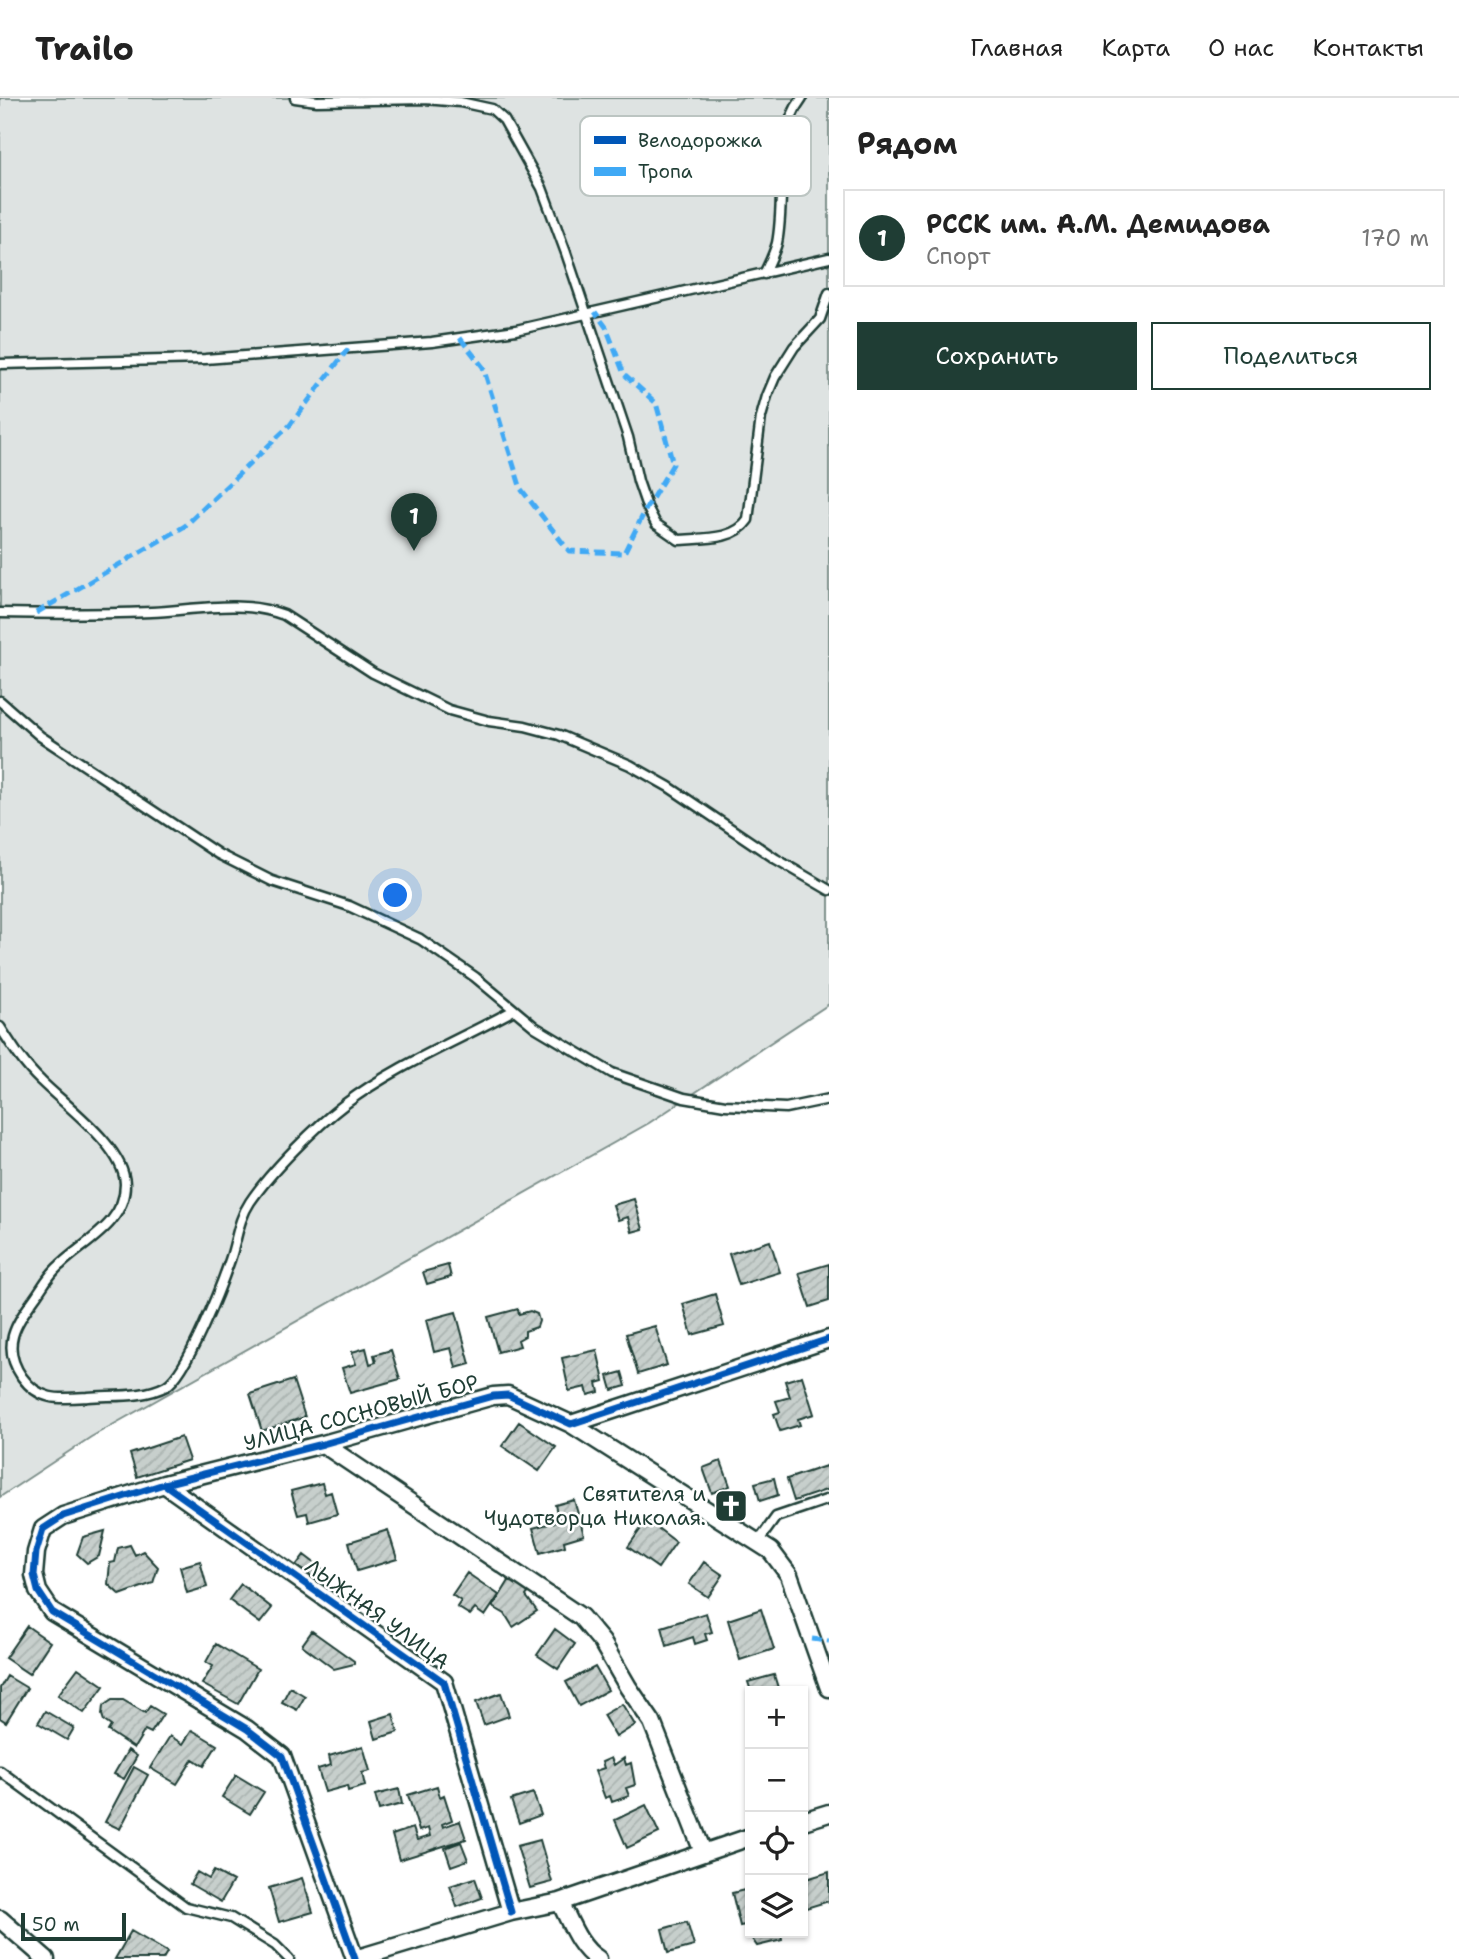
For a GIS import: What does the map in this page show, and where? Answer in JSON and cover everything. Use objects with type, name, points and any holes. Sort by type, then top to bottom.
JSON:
[{"type":"street","points":[[570,1424],[829,1339]]},
{"type":"street","name":"УЛИЦА СОСНОВЫЙ БОР","points":[[355,1959],[282,1756],[247,1730],[52,1612],[38,1591],[34,1575],[36,1552],[43,1530],[63,1516],[164,1484],[323,1444],[492,1396],[508,1395],[570,1424],[771,1551],[789,1575],[829,1688]]},
{"type":"street","points":[[323,1444],[581,1617],[602,1642],[628,1688],[652,1722],[703,1852]]},
{"type":"street","name":"ЛЫЖНАЯ УЛИЦА","points":[[164,1484],[444,1682],[511,1912]]},
{"type":"street","points":[[808,1819],[829,1813]]},
{"type":"street","points":[[355,1959],[511,1912],[560,1902],[745,1839]]},
{"type":"street","points":[[560,1902],[580,1940],[591,1955],[598,1959]]},
{"type":"street","points":[[2,1922],[46,1959]]},
{"type":"lane","points":[[295,98],[317,101],[425,99],[460,102],[492,108],[504,120],[542,188],[628,437],[647,508],[656,524],[678,540],[733,534],[748,520],[761,417],[767,396],[793,347],[820,319],[829,293]]},
{"type":"lane","points":[[792,116],[802,98]]},
{"type":"lane","points":[[764,274],[776,245],[781,196]]},
{"type":"lane","points":[[0,364],[142,362],[310,352],[450,339],[516,330],[829,258]]},
{"type":"lane","points":[[0,613],[123,613],[242,607],[274,611],[373,673],[449,710],[489,722],[525,726],[559,735],[630,765],[669,787],[776,859],[829,890]]},
{"type":"lane","points":[[0,701],[61,751],[218,854],[272,881],[349,906],[420,939],[474,977],[535,1027],[612,1073],[684,1098],[756,1108],[786,1108],[829,1099]]},
{"type":"lane","points":[[0,1027],[18,1056],[116,1155],[122,1166],[125,1185],[122,1203],[113,1221],[57,1267],[20,1318],[11,1336],[10,1352],[26,1383],[42,1396],[64,1399],[146,1392],[167,1385],[180,1373],[189,1358],[230,1260],[241,1217],[251,1201],[295,1150],[345,1104],[397,1072],[514,1010]]},
{"type":"lane","points":[[758,1542],[776,1517],[829,1499]]},
{"type":"lane","points":[[0,1771],[186,1907],[231,1917],[275,1945],[289,1959]]},
{"type":"shaded area","points":[[0,98],[829,98],[829,1004],[649,1123],[91,1437],[0,1497]]},
{"type":"building","points":[[634,1199],[643,1229],[632,1232],[628,1217],[618,1220],[613,1205]]},
{"type":"building","points":[[770,1241],[780,1272],[739,1285],[729,1254]]},
{"type":"building","points":[[829,1264],[829,1301],[810,1307],[799,1273]]},
{"type":"building","points":[[448,1265],[451,1277],[427,1284],[423,1272]]},
{"type":"building","points":[[715,1294],[724,1326],[692,1335],[683,1304]]},
{"type":"building","points":[[518,1309],[519,1314],[530,1311],[537,1314],[537,1327],[525,1331],[525,1336],[518,1340],[520,1346],[498,1352],[488,1317]]},
{"type":"building","points":[[456,1312],[470,1364],[456,1368],[451,1348],[434,1352],[426,1320]]},
{"type":"building","points":[[655,1326],[667,1365],[638,1374],[626,1334]]},
{"type":"building","points":[[366,1348],[370,1364],[376,1362],[374,1355],[391,1350],[400,1379],[350,1393],[342,1368],[356,1364],[352,1352]]},
{"type":"building","points":[[597,1350],[604,1381],[597,1383],[599,1392],[588,1395],[586,1387],[569,1391],[562,1358]]},
{"type":"building","points":[[622,1372],[626,1386],[612,1390],[608,1376]]},
{"type":"building","points":[[802,1376],[814,1414],[798,1419],[800,1425],[780,1431],[774,1414],[780,1412],[776,1401],[790,1397],[785,1381]]},
{"type":"building","points":[[293,1380],[305,1417],[262,1431],[250,1394]]},
{"type":"building","points":[[519,1422],[556,1447],[539,1471],[502,1446]]},
{"type":"building","points":[[181,1437],[189,1460],[137,1477],[130,1454]]},
{"type":"building","points":[[721,1461],[730,1486],[712,1493],[703,1468]]},
{"type":"building","points":[[829,1465],[829,1489],[794,1501],[787,1479]]},
{"type":"building","points":[[774,1478],[778,1495],[760,1501],[755,1483]]},
{"type":"building","points":[[322,1483],[325,1494],[331,1492],[337,1514],[309,1522],[307,1513],[298,1515],[291,1491]]},
{"type":"building","points":[[574,1500],[584,1535],[564,1541],[565,1546],[540,1553],[533,1528],[559,1521],[555,1505]]},
{"type":"building","points":[[647,1520],[676,1542],[658,1568],[628,1547]]},
{"type":"building","points":[[388,1530],[397,1559],[357,1571],[349,1542]]},
{"type":"building","points":[[105,1531],[99,1556],[87,1563],[77,1554],[83,1537]]},
{"type":"building","points":[[130,1545],[135,1555],[143,1551],[158,1567],[153,1583],[120,1595],[108,1584],[110,1563],[115,1562],[118,1548]]},
{"type":"building","points":[[304,1555],[325,1571],[317,1583],[295,1567]]},
{"type":"building","points":[[200,1561],[207,1587],[187,1593],[180,1567]]},
{"type":"building","points":[[704,1562],[723,1575],[708,1597],[689,1584]]},
{"type":"building","points":[[467,1573],[499,1595],[485,1616],[475,1609],[470,1615],[457,1607],[461,1601],[452,1595]]},
{"type":"building","points":[[510,1579],[530,1590],[526,1596],[537,1611],[513,1627],[505,1614],[493,1607]]},
{"type":"building","points":[[241,1584],[272,1608],[260,1623],[229,1600]]},
{"type":"building","points":[[761,1609],[774,1649],[740,1660],[728,1620]]},
{"type":"building","points":[[706,1613],[712,1632],[705,1634],[707,1640],[695,1644],[693,1637],[667,1646],[662,1627]]},
{"type":"building","points":[[27,1626],[50,1642],[29,1674],[5,1658]]},
{"type":"building","points":[[555,1629],[575,1644],[558,1669],[537,1655]]},
{"type":"building","points":[[312,1631],[354,1661],[354,1664],[334,1669],[302,1645]]},
{"type":"building","points":[[216,1644],[258,1669],[238,1704],[202,1684],[213,1666],[206,1662]]},
{"type":"building","points":[[595,1667],[608,1690],[579,1706],[566,1682]]},
{"type":"building","points":[[78,1668],[104,1686],[84,1713],[58,1695]]},
{"type":"building","points":[[774,1675],[777,1686],[749,1686],[748,1682]]},
{"type":"building","points":[[7,1676],[27,1688],[6,1722],[0,1718],[0,1688]]},
{"type":"building","points":[[290,1687],[305,1696],[297,1710],[282,1702]]},
{"type":"building","points":[[501,1693],[509,1716],[484,1725],[476,1702]]},
{"type":"building","points":[[112,1700],[123,1700],[145,1713],[150,1706],[163,1714],[151,1733],[145,1730],[134,1748],[108,1731],[111,1726],[104,1721],[103,1706]]},
{"type":"building","points":[[622,1704],[635,1725],[616,1737],[603,1715]]},
{"type":"building","points":[[45,1711],[74,1728],[67,1740],[38,1723]]},
{"type":"building","points":[[393,1714],[398,1732],[376,1739],[371,1721]]},
{"type":"building","points":[[192,1730],[217,1745],[204,1766],[193,1759],[177,1784],[150,1768],[170,1736],[183,1744]]},
{"type":"building","points":[[363,1746],[370,1771],[362,1773],[365,1786],[348,1791],[347,1786],[325,1792],[318,1769],[331,1765],[329,1756]]},
{"type":"building","points":[[128,1750],[137,1756],[124,1779],[114,1774]]},
{"type":"building","points":[[611,1758],[614,1765],[624,1758],[626,1765],[631,1763],[635,1785],[626,1788],[629,1796],[612,1802],[610,1796],[605,1798],[595,1771],[604,1768],[602,1762]]},
{"type":"building","points":[[134,1767],[148,1775],[120,1829],[105,1822]]},
{"type":"building","points":[[236,1775],[264,1792],[250,1814],[222,1797]]},
{"type":"building","points":[[437,1786],[440,1797],[444,1795],[452,1820],[442,1824],[443,1827],[460,1821],[466,1839],[399,1860],[392,1835],[413,1828],[417,1840],[430,1836],[428,1828],[419,1831],[408,1795]]},
{"type":"building","points":[[399,1789],[402,1804],[379,1810],[375,1795]]},
{"type":"building","points":[[533,1793],[541,1815],[519,1823],[511,1800]]},
{"type":"building","points":[[646,1805],[659,1833],[627,1848],[615,1820]]},
{"type":"building","points":[[540,1840],[552,1882],[530,1888],[517,1846]]},
{"type":"building","points":[[461,1842],[468,1860],[451,1866],[445,1848]]},
{"type":"building","points":[[214,1871],[233,1881],[221,1902],[190,1884],[197,1872],[209,1879]]},
{"type":"building","points":[[829,1872],[829,1901],[808,1907],[808,1878]]},
{"type":"building","points":[[302,1878],[313,1912],[279,1922],[269,1888]]},
{"type":"building","points":[[475,1878],[482,1898],[457,1907],[450,1886]]},
{"type":"building","points":[[745,1890],[745,1925],[740,1926],[732,1893]]},
{"type":"building","points":[[687,1922],[694,1946],[668,1953],[662,1929]]},
{"type":"building","points":[[131,1931],[167,1952],[163,1959],[115,1959]]},
{"type":"building","points":[[751,1938],[782,1938],[782,1940],[757,1946]]},
{"type":"marked path","points":[[460,338],[483,367],[521,489],[569,551],[624,553],[673,464],[656,403],[624,374],[606,327],[595,312]]},
{"type":"marked path","points":[[36,613],[185,526],[290,425],[348,349]]},
{"type":"marked path","points":[[812,1639],[829,1641]]},
{"type":"cycle path","points":[[355,1959],[282,1756],[247,1729],[52,1612],[38,1591],[34,1575],[36,1552],[43,1529],[63,1516],[164,1484],[323,1444],[493,1396],[508,1395],[571,1424],[829,1339]]},
{"type":"cycle path","points":[[164,1484],[444,1682],[511,1912]]},
{"type":"place","name":"РССК им. А.М. Демидова","points":[[414,551]]},
{"type":"place","name":"Святителя и Чудотворца Николая.","points":[[731,1506]]}]
